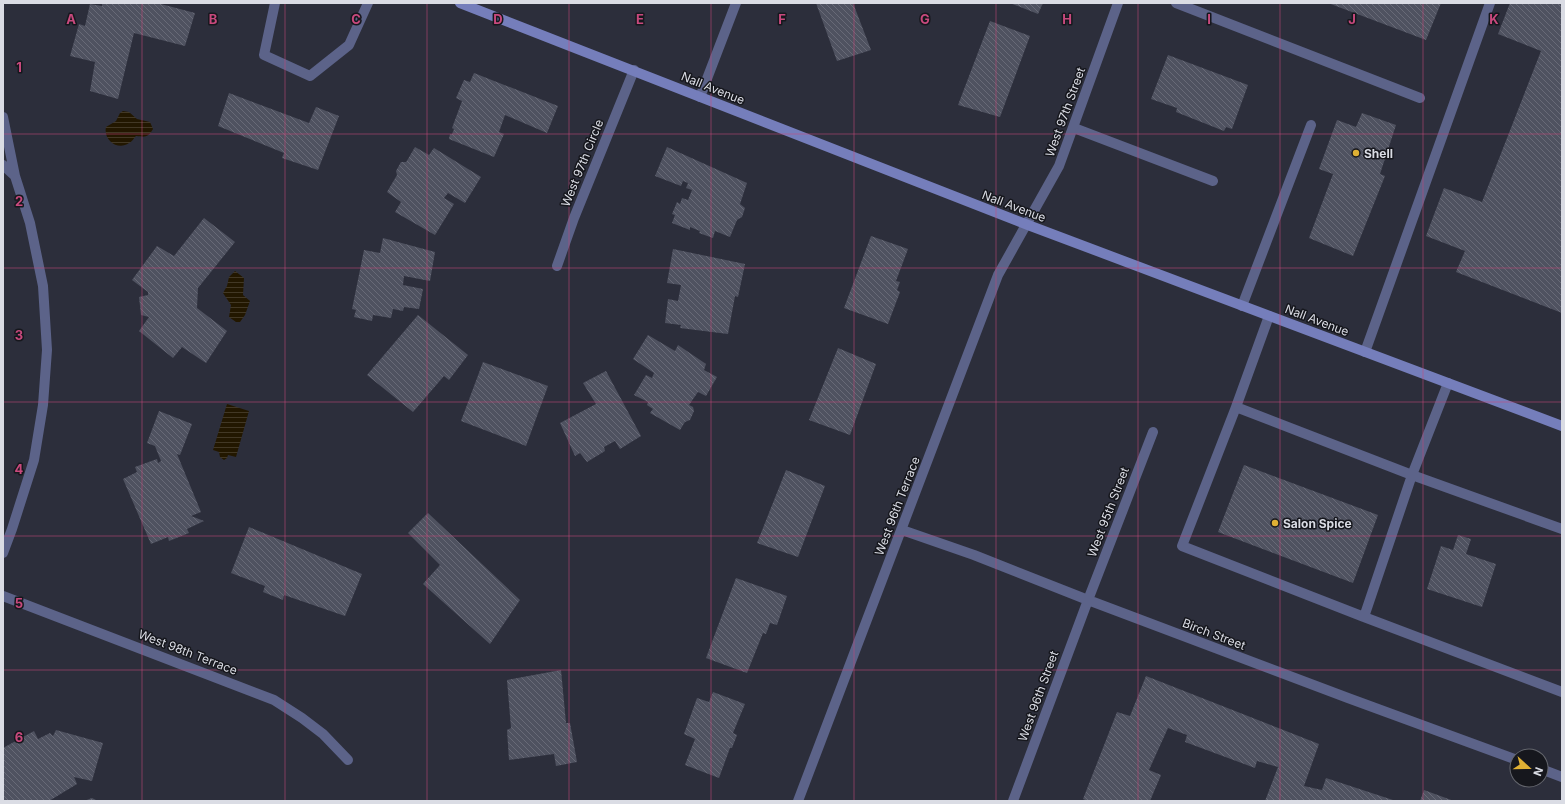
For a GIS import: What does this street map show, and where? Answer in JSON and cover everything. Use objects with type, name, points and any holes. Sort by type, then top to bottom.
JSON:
[{"type":"main road","name":"Nall Avenue","points":[[460,3],[1028,225],[1562,426]]},
{"type":"street","points":[[276,3],[264,55],[310,76],[349,45],[368,3]]},
{"type":"street","points":[[700,97],[736,3]]},
{"type":"street","name":"West 97th Street","points":[[1028,225],[1059,166],[1118,3]]},
{"type":"street","points":[[1176,3],[1420,98]]},
{"type":"street","points":[[1365,352],[1490,3]]},
{"type":"street","name":"West 97th Circle","points":[[556,266],[634,70]]},
{"type":"street","points":[[3,116],[15,176],[30,223],[43,286],[47,350],[43,405],[34,460],[3,553]]},
{"type":"street","points":[[1242,306],[1311,125]]},
{"type":"street","points":[[1074,128],[1213,181]]},
{"type":"street","points":[[3,165],[15,176]]},
{"type":"street","name":"West 96th Terrace","points":[[798,801],[998,275],[1028,225]]},
{"type":"street","points":[[1269,316],[1236,407],[1182,546],[1562,692]]},
{"type":"street","points":[[1364,617],[1412,475],[1448,383]]},
{"type":"street","points":[[1236,407],[1412,475],[1562,529]]},
{"type":"street","name":"West 95th Street","points":[[1088,600],[1153,432]]},
{"type":"street","name":"Birch Street","points":[[902,530],[974,555],[1088,600],[1509,757]]},
{"type":"street","name":"West 98th Terrace","points":[[3,596],[274,700],[324,734],[348,760]]},
{"type":"street","name":"West 96th Street","points":[[1013,801],[1088,600]]},
{"type":"street","points":[[1549,772],[1562,777]]},
{"type":"shaded area","points":[[123,111],[129,112],[137,119],[150,122],[153,129],[150,134],[142,137],[136,136],[131,142],[125,145],[120,146],[112,143],[107,136],[106,127],[116,121],[120,113]]},
{"type":"shaded area","points":[[235,271],[244,278],[243,295],[250,301],[245,315],[240,322],[236,322],[229,317],[231,305],[223,293],[227,286],[229,277]]},
{"type":"shaded area","points":[[227,404],[249,411],[236,457],[228,455],[224,460],[220,457],[219,452],[213,450]]},
{"type":"building","points":[[102,3],[157,3],[195,13],[185,46],[134,33],[118,99],[90,91],[95,62],[70,56],[79,24],[85,26],[90,4],[102,6]]},
{"type":"building","points":[[816,3],[853,3],[871,50],[837,61]]},
{"type":"building","points":[[1010,3],[1043,3],[1038,14]]},
{"type":"building","points":[[1328,3],[1441,3],[1426,40]]},
{"type":"building","points":[[1510,3],[1562,3],[1562,313],[1456,272],[1465,251],[1426,236],[1444,188],[1482,202],[1541,51],[1498,34]]},
{"type":"building","points":[[990,21],[1030,36],[1000,117],[958,105]]},
{"type":"building","points":[[1168,55],[1248,85],[1232,129],[1226,127],[1224,131],[1176,112],[1177,108],[1151,99]]},
{"type":"building","points":[[474,73],[558,106],[547,133],[505,115],[499,132],[504,134],[494,157],[449,139],[450,134],[452,134],[454,129],[452,128],[462,101],[456,98],[464,80],[470,82]]},
{"type":"building","points":[[229,93],[309,123],[316,107],[339,116],[318,170],[282,158],[284,153],[218,126]]},
{"type":"building","points":[[1362,113],[1396,125],[1380,174],[1385,176],[1353,256],[1309,238],[1333,174],[1319,169],[1337,120],[1356,127]]},
{"type":"building","points":[[415,147],[429,155],[434,148],[481,177],[465,203],[448,193],[444,198],[454,204],[435,235],[395,212],[401,202],[387,192],[397,175],[396,171],[401,162],[406,162]]},
{"type":"building","points":[[667,147],[747,183],[740,204],[745,208],[742,217],[737,220],[730,237],[715,231],[713,238],[699,233],[700,231],[690,227],[690,230],[672,223],[675,215],[672,214],[677,202],[680,204],[682,198],[688,200],[692,190],[686,188],[688,183],[683,181],[681,186],[655,176]]},
{"type":"building","points":[[204,218],[235,242],[198,288],[197,308],[227,331],[206,363],[182,347],[173,358],[139,331],[149,317],[141,315],[139,297],[148,295],[148,292],[132,280],[157,246],[174,256]]},
{"type":"building","points":[[871,236],[908,249],[896,281],[900,282],[897,290],[900,292],[888,324],[844,308]]},
{"type":"building","points":[[383,238],[435,252],[430,281],[404,276],[403,285],[423,289],[419,309],[404,307],[403,311],[393,309],[391,318],[373,315],[372,321],[354,317],[356,310],[352,309],[364,250],[380,253]]},
{"type":"building","points":[[673,249],[745,264],[738,297],[735,296],[728,334],[680,328],[681,325],[665,323],[668,299],[678,301],[681,285],[667,283]]},
{"type":"building","points":[[418,315],[468,355],[449,380],[444,376],[413,412],[367,375]]},
{"type":"building","points":[[648,335],[675,351],[678,345],[706,364],[704,370],[717,377],[706,396],[698,392],[689,405],[693,407],[694,411],[690,420],[685,422],[680,430],[650,413],[653,409],[647,405],[648,402],[634,395],[646,375],[652,378],[654,373],[633,359]]},
{"type":"building","points":[[838,348],[876,364],[850,435],[809,420]]},
{"type":"building","points":[[483,362],[548,386],[526,446],[461,421]]},
{"type":"building","points":[[606,371],[641,436],[620,449],[615,441],[604,447],[605,451],[587,462],[580,453],[575,456],[560,423],[596,404],[583,383]]},
{"type":"building","points":[[159,411],[192,424],[180,455],[177,454],[201,512],[191,516],[204,521],[187,529],[189,533],[169,541],[168,537],[151,544],[123,479],[137,472],[135,467],[157,459],[158,463],[161,461],[155,446],[147,443]]},
{"type":"building","points":[[1244,465],[1378,515],[1353,583],[1218,532]]},
{"type":"building","points":[[786,470],[825,486],[798,557],[757,543]]},
{"type":"building","points":[[428,513],[520,600],[490,644],[423,584],[440,565],[408,533]]},
{"type":"building","points":[[249,527],[362,574],[345,616],[284,595],[283,600],[263,592],[265,586],[231,573]]},
{"type":"building","points":[[1458,535],[1471,539],[1466,554],[1496,564],[1482,607],[1427,589],[1441,546],[1453,550]]},
{"type":"building","points":[[736,578],[787,596],[777,625],[770,623],[766,634],[763,633],[747,673],[706,658]]},
{"type":"building","points":[[561,670],[566,723],[570,723],[577,762],[556,766],[554,754],[509,760],[507,730],[511,728],[507,680]]},
{"type":"building","points":[[1146,676],[1319,744],[1304,786],[1322,790],[1326,778],[1396,801],[1265,801],[1278,767],[1257,761],[1255,768],[1185,742],[1187,735],[1168,728],[1149,770],[1161,775],[1150,801],[1088,801],[1083,799],[1117,712],[1130,716]]},
{"type":"building","points":[[713,692],[745,704],[733,733],[737,735],[732,748],[730,748],[719,778],[685,765],[695,739],[684,734],[697,698],[709,702]]},
{"type":"building","points":[[56,730],[103,743],[92,781],[74,777],[77,784],[49,801],[3,801],[3,748],[34,731],[38,739],[50,733],[53,736]]},
{"type":"building","points":[[1424,790],[1454,801],[1420,801]]},
{"type":"building","points":[[92,798],[98,801],[84,801]]},
{"type":"place","name":"Shell","points":[[1356,153]]},
{"type":"place","name":"Salon Spice","points":[[1275,523]]}]
